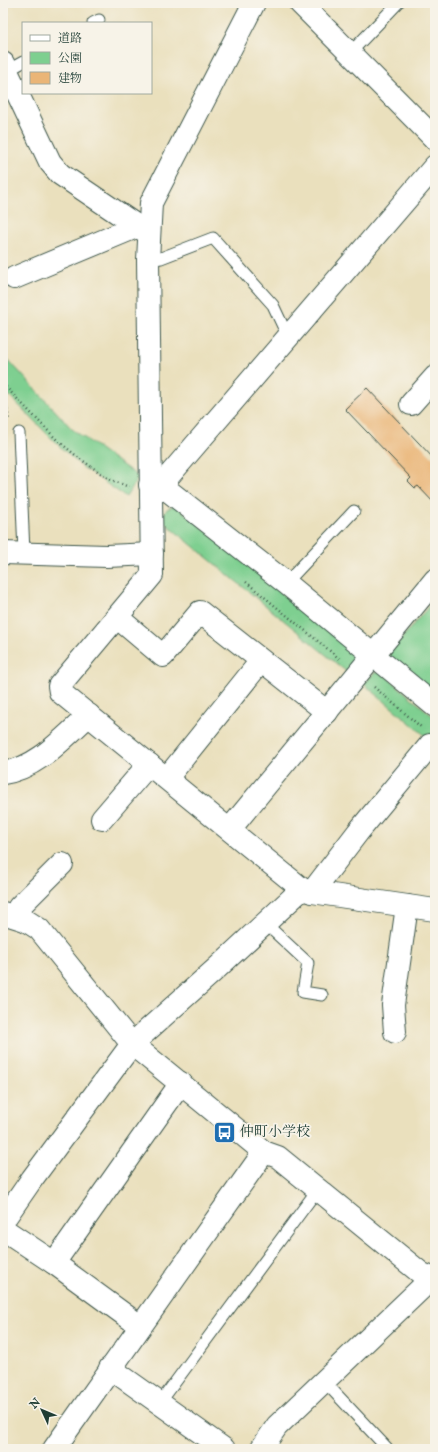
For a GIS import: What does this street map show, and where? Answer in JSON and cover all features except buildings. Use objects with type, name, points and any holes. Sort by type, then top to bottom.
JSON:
[{"type":"street","points":[[254,3],[151,204],[143,231],[148,260],[154,491],[152,576],[59,686],[60,692],[307,890],[435,910]]},
{"type":"street","points":[[300,3],[435,139]]},
{"type":"street","points":[[11,65],[22,92]]},
{"type":"street","points":[[23,94],[50,162],[60,174],[143,231]]},
{"type":"street","points":[[154,491],[435,166]]},
{"type":"street","points":[[7,275],[143,231]]},
{"type":"street","points":[[411,404],[435,377]]},
{"type":"street","points":[[154,491],[286,583],[435,706]]},
{"type":"street","points":[[3,553],[107,556],[152,554]]},
{"type":"street","points":[[230,829],[358,674],[372,654],[435,580]]},
{"type":"street","points":[[118,618],[163,656],[200,612],[327,712]]},
{"type":"street","points":[[167,778],[261,661]]},
{"type":"street","points":[[3,774],[38,760],[89,715]]},
{"type":"street","points":[[3,1221],[32,1179],[132,1044],[266,924],[307,890],[426,737]]},
{"type":"street","points":[[102,819],[149,764]]},
{"type":"street","points":[[9,914],[19,907],[62,864]]},
{"type":"street","points":[[395,1032],[393,1005],[407,906]]},
{"type":"street","points":[[9,914],[25,920],[39,930],[132,1044],[264,1152],[278,1157],[422,1274],[433,1279],[277,1426],[261,1449]]},
{"type":"street","points":[[54,1263],[180,1083]]},
{"type":"street","points":[[54,1449],[264,1152]]},
{"type":"street","points":[[3,1229],[54,1263],[140,1326]]},
{"type":"street","points":[[110,1368],[224,1449]]},
{"type":"lane","points":[[350,52],[398,3]]},
{"type":"lane","points":[[148,260],[161,258],[213,238],[273,306],[288,337]]},
{"type":"lane","points":[[19,433],[24,553]]},
{"type":"lane","points":[[286,583],[354,511]]},
{"type":"lane","points":[[266,924],[308,963],[303,992],[322,995]]},
{"type":"lane","points":[[159,1404],[318,1189]]},
{"type":"lane","points":[[324,1381],[387,1448]]},
{"type":"path","points":[[4,385],[57,440],[109,480],[154,491]]},
{"type":"path","points":[[4,385],[10,431],[19,433]]},
{"type":"path","points":[[245,581],[358,674],[426,737]]},
{"type":"green space","points":[[3,354],[72,429],[139,477],[126,497],[81,466],[3,389]]},
{"type":"green space","points":[[175,505],[358,656],[348,673],[160,519],[167,509]]},
{"type":"green space","points":[[435,599],[435,695],[390,658],[390,652]]},
{"type":"green space","points":[[381,672],[435,718],[435,744],[364,684],[374,673]]},
{"type":"place","name":"仲町小学校","points":[[224,1132]]}]
